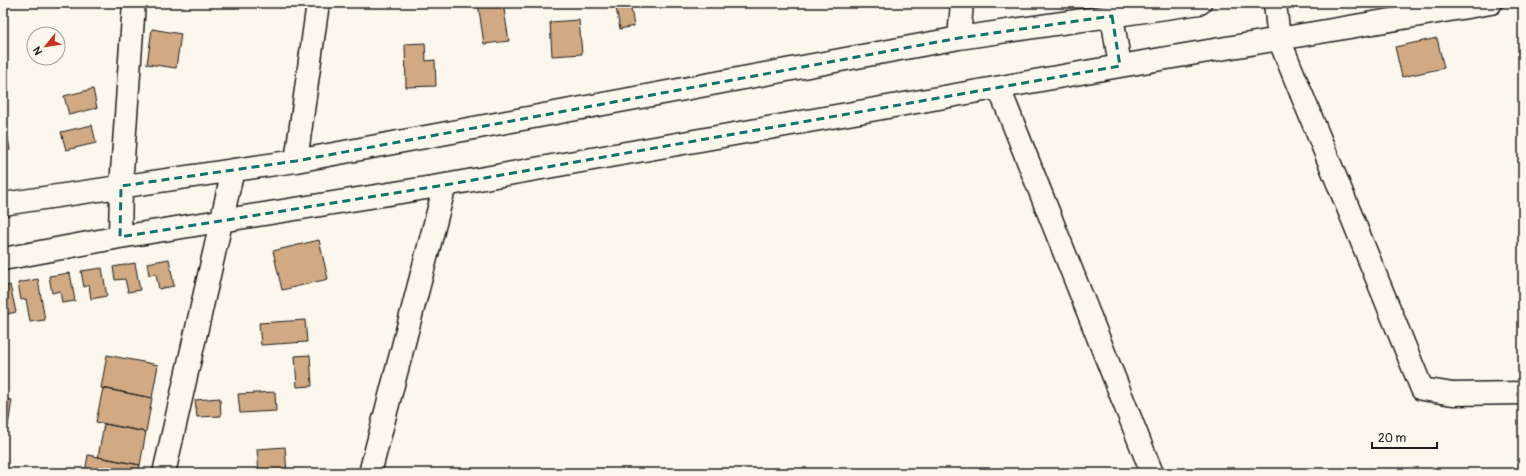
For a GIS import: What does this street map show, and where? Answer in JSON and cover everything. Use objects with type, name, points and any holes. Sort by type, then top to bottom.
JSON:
[{"type":"street","points":[[120,237],[121,186],[134,3]]},
{"type":"street","points":[[296,161],[318,3]]},
{"type":"street","points":[[959,38],[962,3]]},
{"type":"street","points":[[3,204],[296,161],[959,38],[1200,3]]},
{"type":"street","points":[[1275,3],[1279,39],[1422,389],[1454,394],[1523,393]]},
{"type":"street","points":[[3,259],[120,237],[445,185],[1120,66],[1491,3]]},
{"type":"street","points":[[1112,16],[1120,66]]},
{"type":"street","points":[[999,88],[1152,473]]},
{"type":"street","points":[[164,473],[233,170]]},
{"type":"street","points":[[370,473],[445,185]]},
{"type":"highlighted area","points":[[1112,16],[1120,66],[445,185],[120,237],[121,186],[296,161],[959,38]]},
{"type":"building","points":[[478,3],[503,3],[509,41],[484,44]]},
{"type":"building","points":[[615,3],[630,3],[634,26],[620,29]]},
{"type":"building","points":[[579,20],[582,54],[552,56],[550,22]]},
{"type":"building","points":[[152,29],[181,34],[176,68],[147,64]]},
{"type":"building","points":[[1437,38],[1444,68],[1402,77],[1395,47]]},
{"type":"building","points":[[425,43],[426,61],[435,60],[436,86],[406,87],[405,44]]},
{"type":"building","points":[[93,89],[97,108],[69,115],[64,96]]},
{"type":"building","points":[[3,122],[5,122],[10,150],[3,152]]},
{"type":"building","points":[[92,125],[96,143],[66,150],[61,132]]},
{"type":"building","points":[[319,240],[328,279],[282,290],[273,251]]},
{"type":"building","points":[[169,259],[174,286],[159,289],[156,274],[149,275],[147,263]]},
{"type":"building","points":[[135,263],[140,290],[128,292],[125,279],[115,280],[113,267]]},
{"type":"building","points":[[102,268],[107,296],[91,299],[89,285],[84,287],[81,271]]},
{"type":"building","points":[[70,273],[75,301],[62,303],[60,291],[52,293],[49,276]]},
{"type":"building","points":[[38,279],[45,320],[30,322],[26,299],[21,300],[18,283]]},
{"type":"building","points":[[10,285],[16,312],[4,315],[3,287]]},
{"type":"building","points":[[305,320],[307,342],[261,345],[259,323]]},
{"type":"building","points":[[107,355],[158,365],[152,398],[101,388]]},
{"type":"building","points":[[310,355],[312,386],[297,387],[295,356]]},
{"type":"building","points":[[103,388],[152,398],[146,432],[96,422]]},
{"type":"building","points":[[275,392],[276,411],[240,413],[238,394]]},
{"type":"building","points":[[220,398],[221,416],[197,417],[195,400]]},
{"type":"building","points":[[3,399],[12,400],[8,426],[3,425]]},
{"type":"building","points":[[104,424],[146,432],[140,465],[98,457]]},
{"type":"building","points":[[285,447],[287,473],[259,473],[257,449]]},
{"type":"building","points":[[88,455],[140,465],[138,473],[85,473]]}]
